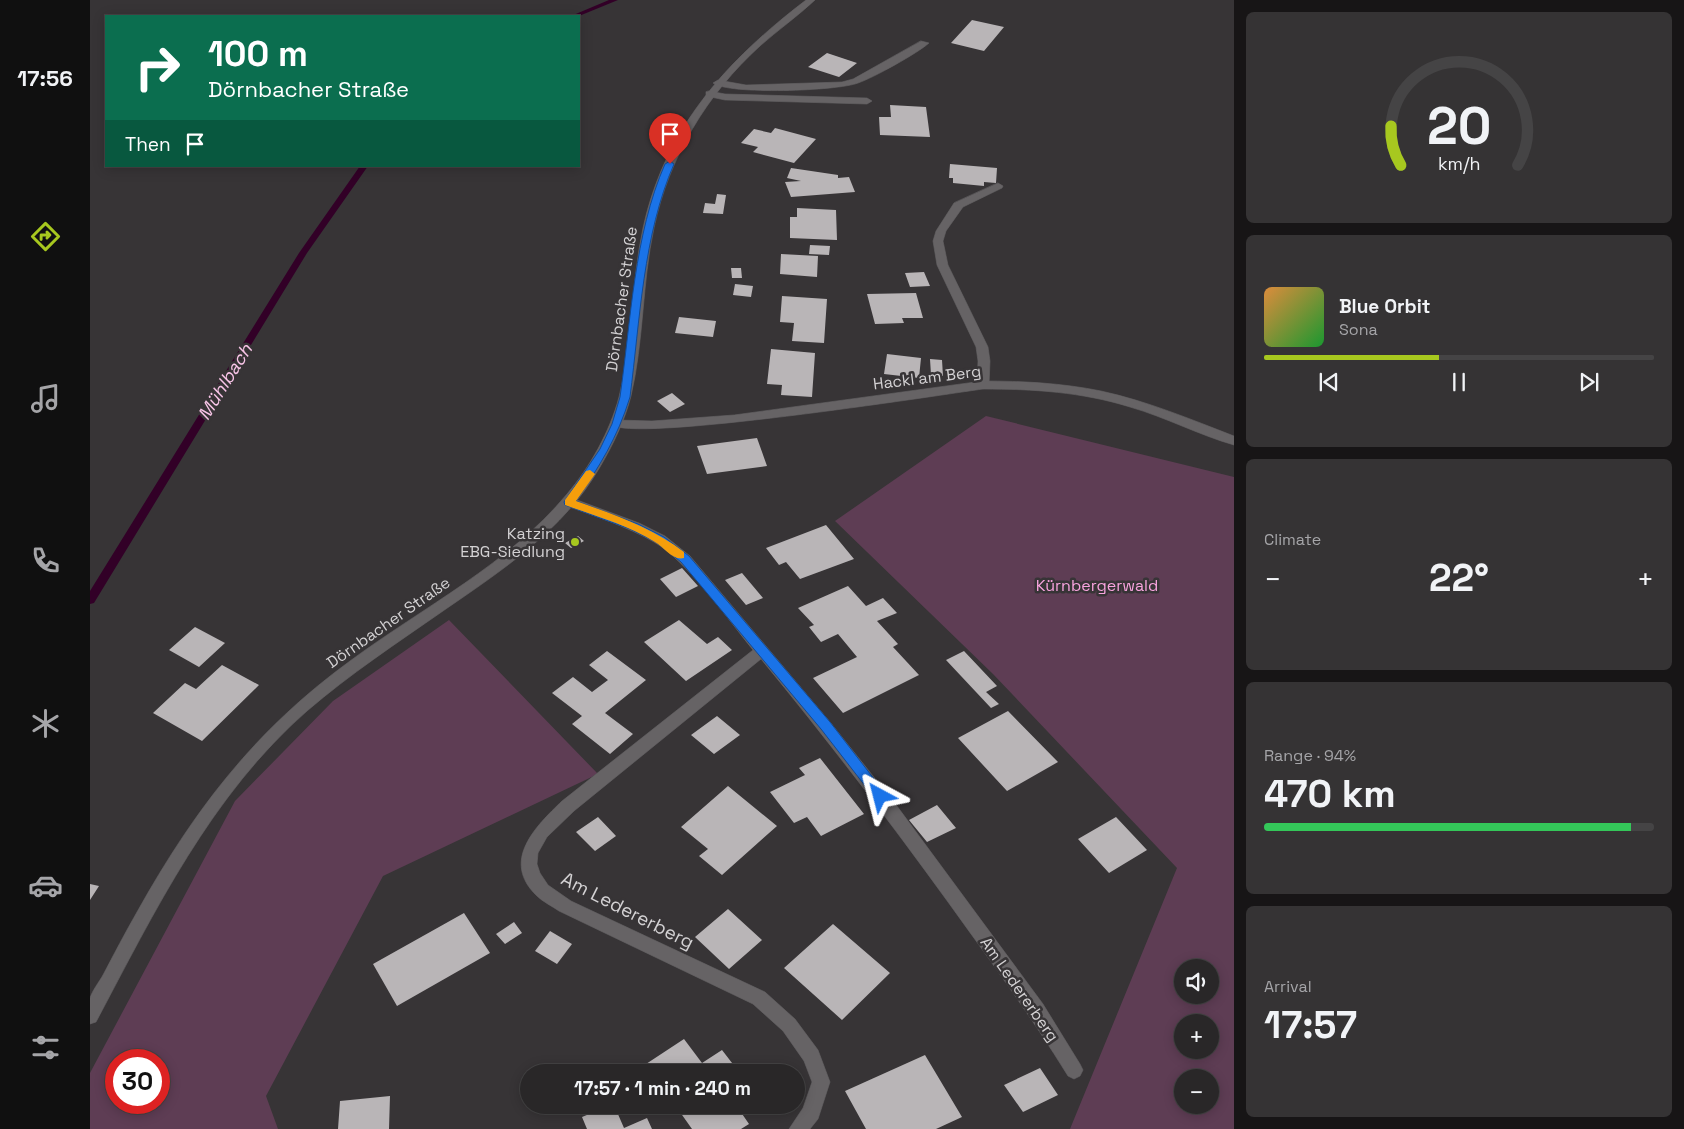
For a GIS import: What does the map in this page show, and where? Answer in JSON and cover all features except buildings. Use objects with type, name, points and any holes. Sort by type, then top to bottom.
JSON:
[{"type":"street","name":"Dörnbacher Straße","points":[[90,1016],[164,880],[210,808],[252,755],[308,701],[358,662],[499,566],[542,532],[569,502],[605,450],[617,424],[625,397],[648,226],[658,191],[690,122],[708,94],[760,40],[810,0]]},
{"type":"street","points":[[718,83],[746,88],[842,85],[856,81],[924,43]]},
{"type":"street","points":[[708,94],[725,97],[867,101]]},
{"type":"street","points":[[983,385],[985,363],[982,346],[971,320],[946,273],[939,254],[938,240],[944,227],[955,216],[958,205],[998,186]]},
{"type":"street","name":"Hackl am Berg","points":[[617,424],[652,425],[734,419],[983,385],[1060,389],[1100,395],[1146,407],[1234,441]]},
{"type":"street","name":"Am Ledererberg","points":[[569,502],[634,526],[660,540],[685,559],[825,726],[891,811],[1037,1010],[1074,1070]]},
{"type":"street","name":"Am Ledererberg","points":[[762,650],[568,806],[538,834],[529,852],[529,859],[530,872],[540,889],[565,906],[760,998],[789,1025],[812,1056],[821,1082],[811,1113],[798,1129]]},
{"type":"green space","name":"Kürnbergerwald","points":[[986,416],[1234,477],[1234,1129],[1070,1129],[1177,868],[993,674],[835,521]]},
{"type":"green space","points":[[449,620],[598,774],[383,876],[266,1096],[278,1129],[90,1129],[90,1073],[235,801],[333,701]]},
{"type":"waterway","name":"Mühlbach","points":[[577,15],[615,0]]},
{"type":"waterway","name":"Mühlbach","points":[[90,600],[303,253],[363,167]]},
{"type":"slow traffic","points":[[590,474],[569,502],[634,526],[660,540],[680,555]]},
{"type":"place","name":"Katzing EBG-Siedlung","points":[[575,542]]},
{"type":"route","points":[[670,164],[658,191],[648,226],[625,397],[617,424],[605,450],[589,476],[569,502],[634,526],[660,540],[685,559],[825,726],[880,796]]}]
